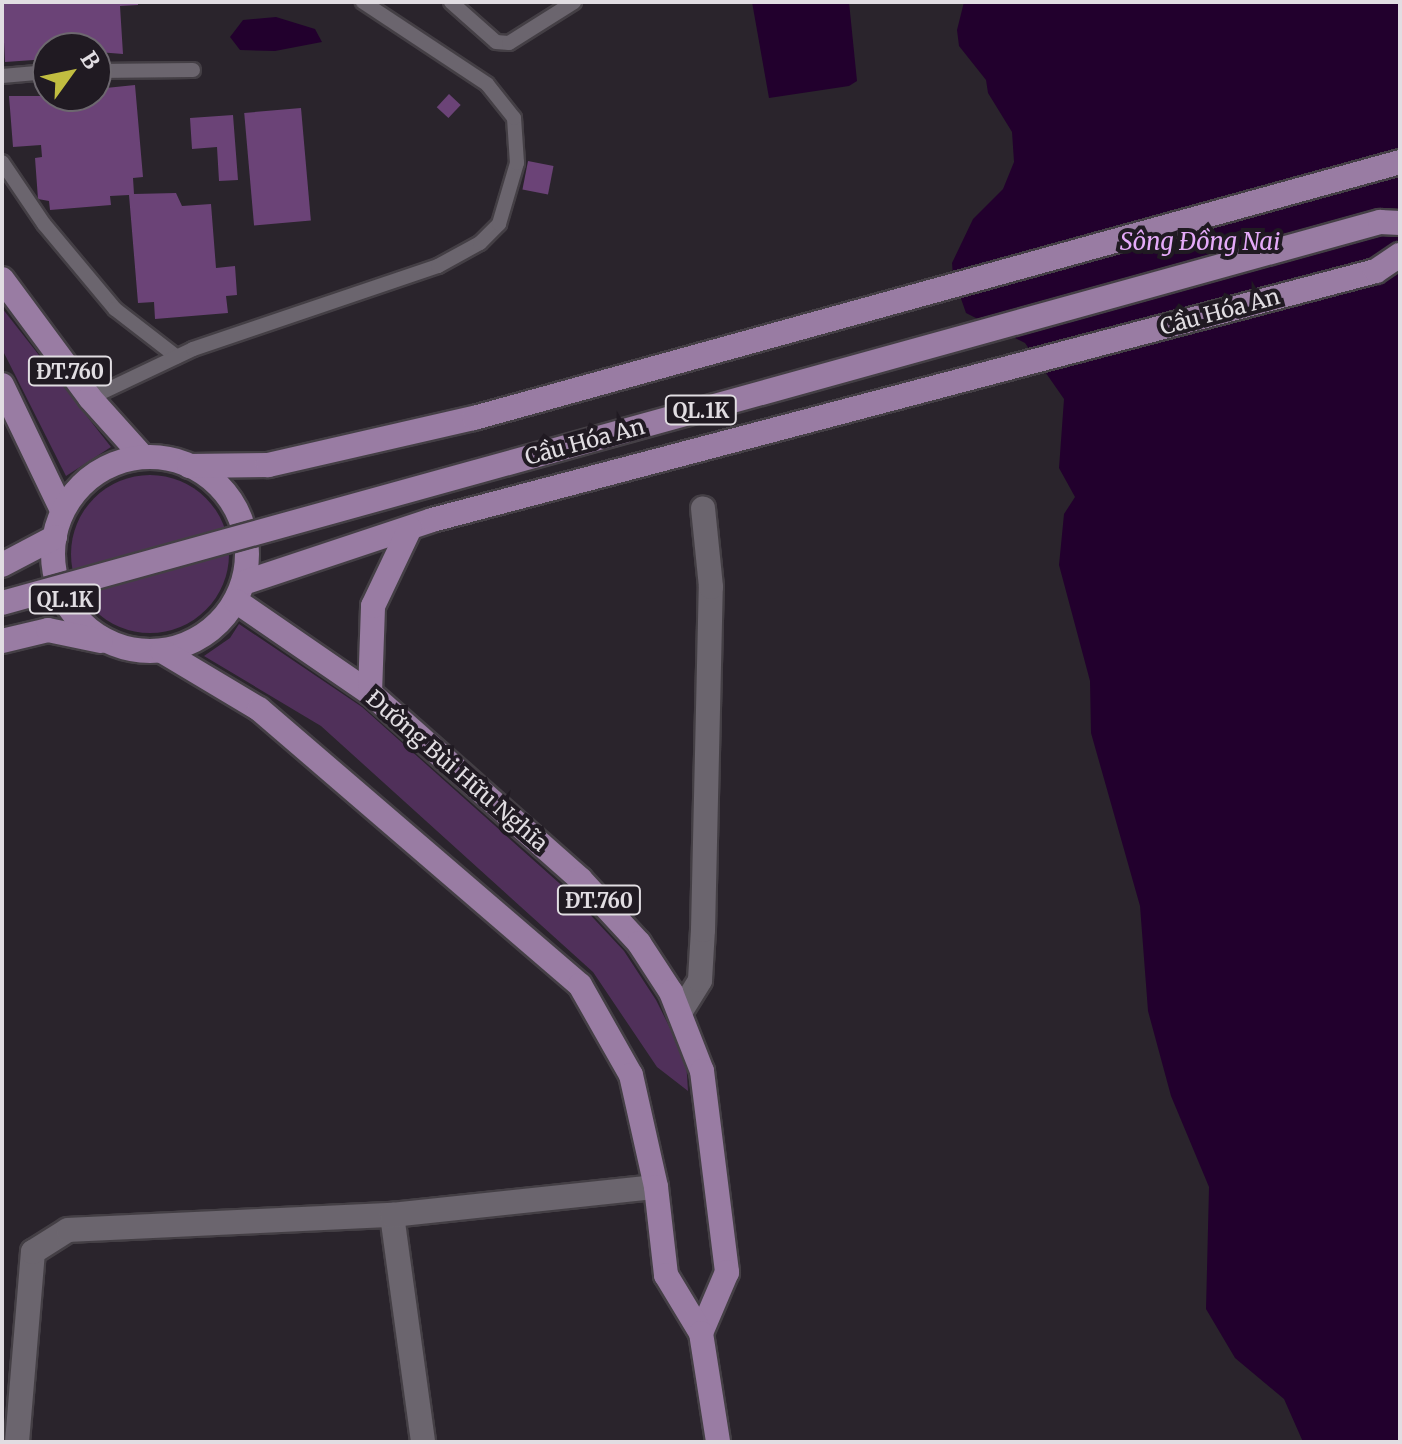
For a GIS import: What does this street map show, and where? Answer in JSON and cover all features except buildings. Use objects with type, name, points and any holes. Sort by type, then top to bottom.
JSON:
[{"type":"main road","name":"QL.1K","points":[[110,643],[84,625],[65,599],[55,569],[55,537],[62,510],[98,472],[143,457],[189,466],[268,465],[474,418],[1400,162]]},
{"type":"main road","name":"Cầu Hóa An","points":[[2,603],[1380,222],[1400,223]]},
{"type":"main road","name":"Cầu Hóa An","points":[[421,524],[1376,271],[1400,255]]},
{"type":"main road","name":"ĐT.760","points":[[2,279],[90,398],[143,457]]},
{"type":"main road","name":"ĐT.760","points":[[2,385],[62,510]]},
{"type":"main road","name":"QL.1K","points":[[2,641],[48,630],[162,651],[192,642],[217,625],[239,592],[247,560],[238,515],[226,494],[189,466]]},
{"type":"main road","name":"QL.1K","points":[[239,592],[421,524]]},
{"type":"main road","points":[[370,693],[373,606],[421,524]]},
{"type":"main road","name":"QL.1K","points":[[2,565],[55,537]]},
{"type":"main road","name":"Đường Bùi Hữu Nghĩa","points":[[239,592],[370,693],[580,879],[639,943],[681,1011],[702,1071],[727,1272],[701,1333]]},
{"type":"main road","points":[[162,651],[259,709],[580,985],[631,1075],[656,1187],[666,1275],[701,1333],[718,1442]]},
{"type":"street","points":[[681,1011],[700,980],[703,930],[711,587],[703,508]]},
{"type":"street","points":[[17,1442],[33,1252],[47,1239],[88,1228],[392,1215],[656,1187]]},
{"type":"street","points":[[392,1215],[423,1442]]},
{"type":"lane","points":[[90,398],[177,357],[321,302],[438,266],[480,243],[499,224],[517,163],[514,118],[487,84],[363,2]]},
{"type":"lane","points":[[451,2],[496,42],[509,43],[574,2]]},
{"type":"lane","points":[[112,71],[193,70]]},
{"type":"lane","points":[[2,76],[32,73]]},
{"type":"lane","points":[[2,162],[44,224],[115,309],[177,357]]},
{"type":"shaded area","points":[[2,308],[111,447],[66,476],[2,349]]},
{"type":"shaded area","points":[[150,475],[180,481],[206,498],[223,524],[229,554],[223,584],[206,610],[180,627],[150,633],[120,627],[94,610],[77,584],[71,554],[77,524],[94,498],[120,481]]},
{"type":"shaded area","points":[[239,624],[362,707],[568,891],[624,951],[656,1000],[686,1060],[688,1091],[657,1067],[593,972],[321,726],[204,656],[230,638]]},
{"type":"water","points":[[752,2],[849,2],[857,81],[849,86],[769,98]]},
{"type":"water","name":"Sông Đồng Nai","points":[[964,2],[1400,2],[1400,1442],[1303,1442],[1284,1399],[1235,1358],[1206,1309],[1209,1187],[1171,1096],[1148,1011],[1140,906],[1091,733],[1090,681],[1059,565],[1064,514],[1075,497],[1059,468],[1064,399],[1025,343],[966,313],[953,276],[952,263],[973,219],[1003,189],[1014,162],[1012,132],[988,93],[986,80],[959,46],[957,30]]},
{"type":"water","points":[[276,17],[315,29],[322,42],[275,51],[240,50],[230,37],[243,20]]}]
